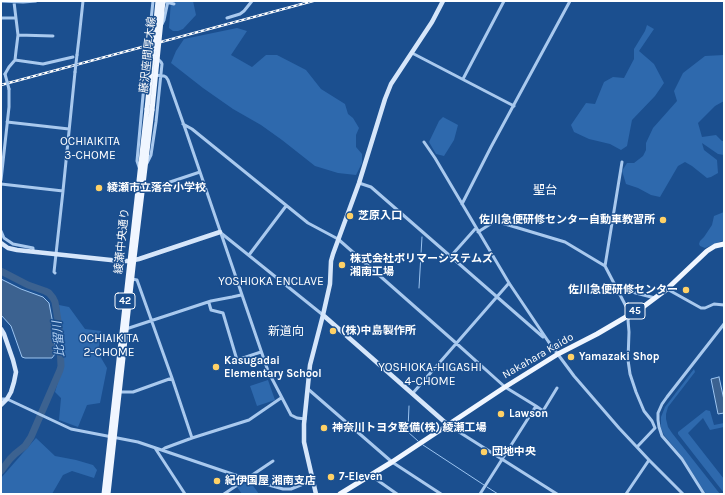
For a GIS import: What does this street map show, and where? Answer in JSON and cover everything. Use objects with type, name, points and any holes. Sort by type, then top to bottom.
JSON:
[{"type":"main road","name":"藤沢座間厚木線","points":[[150,110],[158,1]]},
{"type":"main road","name":"藤沢座間厚木線","points":[[150,110],[166,1]]},
{"type":"main road","name":"綾瀬中央通り","points":[[108,494],[116,384],[150,110]]},
{"type":"main road","name":"綾瀬中央通り","points":[[104,494],[119,392],[132,279],[132,261],[143,191],[142,169]]},
{"type":"main road","name":"Nakahara Kaido","points":[[343,493],[558,354],[644,307],[667,289],[702,256],[724,245]]},
{"type":"street","points":[[1,1],[36,1]]},
{"type":"street","points":[[55,273],[83,1]]},
{"type":"street","points":[[153,1],[151,20],[153,24],[157,25],[163,23],[166,1]]},
{"type":"street","points":[[158,1],[166,1],[174,4]]},
{"type":"street","points":[[227,18],[240,14],[252,1]]},
{"type":"street","points":[[316,494],[304,442],[307,388],[310,365],[330,284],[333,254],[359,183],[391,84],[432,22],[443,1]]},
{"type":"street","points":[[463,79],[504,1]]},
{"type":"street","points":[[462,204],[570,1]]},
{"type":"street","points":[[1,180],[9,102],[9,89],[5,74],[15,60],[18,35],[14,2]]},
{"type":"street","points":[[1,18],[16,18]]},
{"type":"street","points":[[18,35],[53,36]]},
{"type":"street","points":[[412,53],[514,106]]},
{"type":"street","points":[[15,60],[43,64],[73,57]]},
{"type":"street","points":[[151,59],[159,60],[161,62],[161,75],[151,156],[142,169],[137,161],[145,74],[147,62],[151,59]]},
{"type":"street","points":[[145,74],[161,75],[166,77],[168,80],[268,371],[291,415],[293,417],[305,419]]},
{"type":"street","points":[[7,122],[69,129]]},
{"type":"street","points":[[184,124],[308,223],[338,240],[505,387],[543,411],[558,388]]},
{"type":"street","points":[[424,142],[509,283],[548,341],[579,382],[619,428],[683,494]]},
{"type":"street","points":[[605,266],[622,162]]},
{"type":"street","points":[[143,191],[200,172]]},
{"type":"street","points":[[359,183],[372,187],[548,341]]},
{"type":"street","points":[[1,184],[63,191]]},
{"type":"street","points":[[248,255],[286,206]]},
{"type":"street","points":[[478,232],[495,221],[565,242],[605,266],[630,314],[628,320],[628,360],[630,374],[644,411],[652,421],[655,428],[637,447]]},
{"type":"street","points":[[451,256],[476,228]]},
{"type":"street","points":[[1,231],[4,238],[13,244],[33,248],[33,251]]},
{"type":"street","points":[[1,243],[8,248],[120,261],[132,261],[220,232]]},
{"type":"street","points":[[220,232],[323,315],[448,425],[553,493],[557,494]]},
{"type":"street","points":[[132,279],[137,280],[192,438]]},
{"type":"street","points":[[413,393],[509,283]]},
{"type":"street","points":[[615,284],[632,292],[655,299]]},
{"type":"street","points":[[667,289],[700,308],[705,308],[714,304],[724,305]]},
{"type":"street","points":[[126,329],[241,294]]},
{"type":"street","points":[[209,303],[211,310],[223,314],[237,360],[261,352]]},
{"type":"street","points":[[704,494],[682,459],[662,436],[659,427],[658,413],[667,397],[724,324]]},
{"type":"street","points":[[1,330],[13,360],[16,372],[7,400],[1,405]]},
{"type":"street","points":[[119,392],[133,392],[172,378]]},
{"type":"street","points":[[307,388],[392,462],[441,494]]},
{"type":"street","points":[[162,450],[192,438],[250,420],[282,398]]},
{"type":"street","points":[[1,399],[7,400],[71,429],[138,442],[247,479],[283,489],[291,489],[313,480]]},
{"type":"street","points":[[480,494],[536,406]]},
{"type":"street","points":[[652,421],[658,420]]},
{"type":"street","points":[[155,448],[185,494]]},
{"type":"street","points":[[626,494],[649,460]]},
{"type":"street","points":[[224,494],[229,493],[273,461]]},
{"type":"street","points":[[370,476],[397,494]]},
{"type":"shaded area","points":[[171,1],[193,1],[196,15],[183,29],[178,31],[173,31],[169,28]]},
{"type":"shaded area","points":[[647,25],[654,29],[639,51],[654,64],[664,83],[655,96],[632,120],[627,146],[621,150],[610,144],[589,139],[574,132],[571,125],[586,103],[595,104],[604,82],[613,77],[624,78],[634,59],[634,49]]},
{"type":"shaded area","points":[[237,28],[247,31],[231,55],[252,67],[266,55],[277,55],[306,70],[321,89],[345,104],[348,114],[353,118],[359,128],[356,135],[356,147],[362,154],[362,163],[356,175],[338,173],[315,166],[282,140],[261,125],[233,109],[171,63],[176,51],[184,39]]},
{"type":"shaded area","points":[[724,55],[724,101],[715,106],[698,123],[702,137],[716,135],[724,141],[724,155],[718,154],[702,143],[704,150],[717,160],[718,173],[707,178],[685,162],[678,166],[660,197],[651,195],[626,184],[622,171],[627,163],[634,163],[643,156],[646,150],[646,143],[653,128],[677,101],[674,91],[683,73],[705,56]]},
{"type":"shaded area","points":[[443,117],[458,125],[454,140],[444,156],[436,154],[429,142],[439,121]]},
{"type":"shaded area","points":[[724,212],[724,240],[705,248],[700,246],[700,241],[712,225],[714,216]]},
{"type":"shaded area","points":[[1,279],[21,289],[43,297],[49,303],[54,329],[55,354],[52,358],[22,357],[11,326],[1,315]]},
{"type":"shaded area","points":[[59,305],[69,307],[85,329],[101,331],[98,354],[107,368],[100,403],[87,405],[78,427],[59,420],[61,398],[55,392],[63,365]]},
{"type":"shaded area","points":[[694,369],[695,372],[668,407],[666,419],[668,427],[672,433],[720,494],[706,494],[683,458],[664,435],[661,428],[661,417],[665,407]]},
{"type":"shaded area","points":[[719,377],[724,400],[724,413],[718,414],[711,379]]},
{"type":"shaded area","points":[[268,380],[275,400],[257,406],[250,386]]},
{"type":"shaded area","points":[[706,410],[710,411],[714,425],[724,423],[724,427],[710,430],[703,418],[688,433],[724,479],[724,493],[678,434],[678,432]]},
{"type":"shaded area","points":[[36,438],[55,456],[93,465],[97,470],[94,478],[72,471],[63,475],[52,494],[1,494],[1,478]]},
{"type":"shaded area","points":[[246,481],[251,483],[259,494],[242,494],[237,487]]},
{"type":"waterway","points":[[419,288],[422,237]]},
{"type":"waterway","name":"比留川","points":[[1,271],[28,285],[49,293],[53,298],[59,327],[61,366],[31,437],[25,446],[10,459],[1,471]]},
{"type":"waterway","points":[[409,406],[408,432],[418,441]]},
{"type":"waterway","points":[[423,445],[484,485]]},
{"type":"waterway","points":[[487,487],[498,494]]},
{"type":"railway","points":[[1,85],[313,1]]},
{"type":"place","name":"綾瀬市立落合小学校","points":[[99,188]]},
{"type":"place","name":"芝原入口","points":[[350,216]]},
{"type":"place","name":"佐川急便研修センター自動車教習所","points":[[663,220]]},
{"type":"place","name":"株式会社ポリマーシステムズ 湘南工場","points":[[342,265]]},
{"type":"place","name":"佐川急便研修センター","points":[[686,290]]},
{"type":"place","name":"(株)中島製作所","points":[[333,331]]},
{"type":"place","name":"Yamazaki Shop","points":[[571,357]]},
{"type":"place","name":"Kasugadai Elementary School","points":[[216,367]]},
{"type":"place","name":"Lawson","points":[[501,414]]},
{"type":"place","name":"神奈川トヨタ整備(株) 綾瀬工場","points":[[324,428]]},
{"type":"place","name":"団地中央","points":[[484,452]]},
{"type":"place","name":"7-Eleven","points":[[331,477]]},
{"type":"place","name":"紀伊国屋 湘南支店","points":[[217,481]]},
{"type":"district","name":"OCHIAIKITA 3-CHOME","points":[[90,149]]},
{"type":"district","name":"聖台","points":[[545,191]]},
{"type":"district","name":"YOSHIOKA ENCLAVE","points":[[271,282]]},
{"type":"district","name":"新道向","points":[[286,332]]},
{"type":"district","name":"OCHIAIKITA 2-CHOME","points":[[109,346]]},
{"type":"district","name":"YOSHIOKA-HIGASHI 4-CHOME","points":[[430,375]]}]
